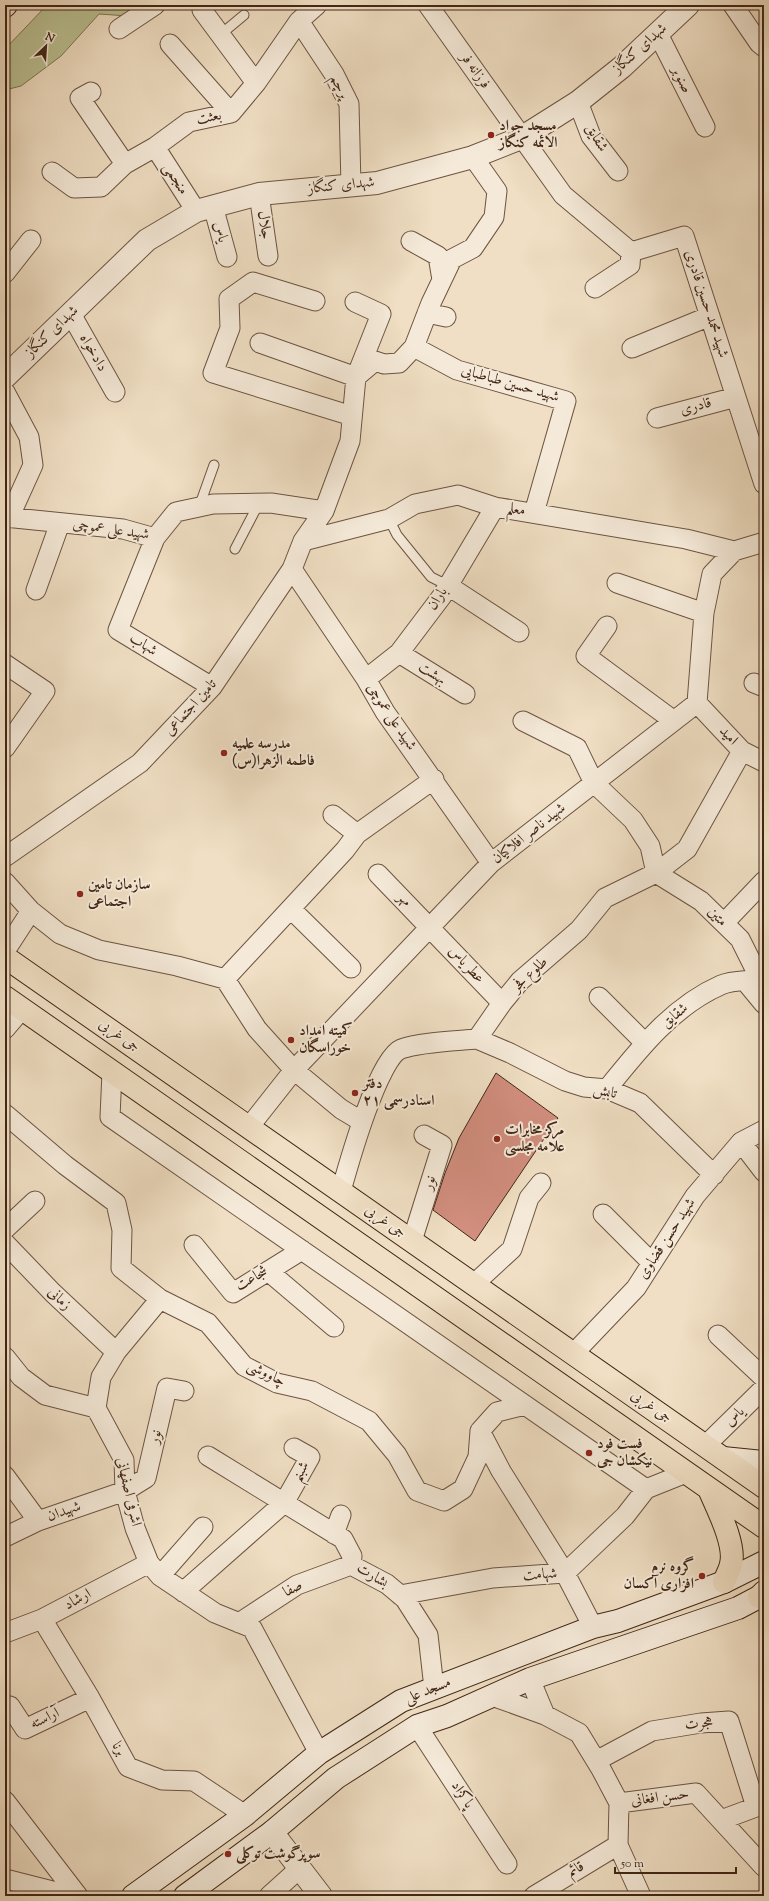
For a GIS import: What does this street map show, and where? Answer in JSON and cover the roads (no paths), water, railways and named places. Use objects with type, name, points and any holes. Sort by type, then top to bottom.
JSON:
[{"type":"main road","name":"شهدای کنگاز","points":[[5,377],[148,240],[204,209],[259,194],[377,183],[473,157],[521,138],[578,102],[622,67],[658,34],[681,7]]},
{"type":"main road","name":"جی غربی","points":[[5,957],[764,1487]]},
{"type":"main road","points":[[14,1003],[764,1527]]},
{"type":"main road","points":[[723,1458],[764,1462]]},
{"type":"main road","points":[[709,1489],[726,1534],[731,1552],[731,1564],[724,1582]]},
{"type":"main road","name":"مسجد علی","points":[[138,1895],[245,1815],[319,1753],[401,1702],[593,1627],[618,1621],[724,1582],[764,1562]]},
{"type":"main road","name":"مسجد علی","points":[[185,1896],[272,1832],[336,1778],[417,1726],[447,1716],[530,1679],[738,1608],[762,1596]]},
{"type":"main road","points":[[272,1832],[321,1896]]},
{"type":"street","points":[[119,29],[155,5]]},
{"type":"street","name":"بعثت","points":[[52,172],[74,188],[101,187],[126,164],[155,147],[189,122],[231,113],[256,83],[299,21],[317,5]]},
{"type":"street","name":"فرزانه فر","points":[[428,5],[521,138]]},
{"type":"street","points":[[733,5],[759,43],[764,47]]},
{"type":"street","points":[[202,10],[256,83]]},
{"type":"street","name":"پرچم","points":[[299,21],[334,74],[348,104],[351,186]]},
{"type":"street","name":"صنوبر","points":[[658,34],[705,127]]},
{"type":"street","points":[[170,44],[231,113]]},
{"type":"street","points":[[91,92],[80,98],[126,164]]},
{"type":"street","name":"شقایق","points":[[578,102],[592,136],[618,171]]},
{"type":"street","points":[[521,138],[562,195],[631,252],[630,266],[595,288]]},
{"type":"street","name":"منجمی","points":[[155,147],[204,209]]},
{"type":"street","points":[[260,343],[356,377],[375,361],[384,364],[399,363],[414,347],[427,312],[452,259],[473,248],[494,217],[497,191],[473,157]]},
{"type":"street","name":"جلال","points":[[259,194],[268,256]]},
{"type":"street","name":"یاس","points":[[204,209],[227,257]]},
{"type":"street","name":"شهید محمد حسین قادری","points":[[631,252],[684,236],[736,397],[757,440],[764,484]]},
{"type":"street","points":[[5,273],[31,240]]},
{"type":"street","points":[[411,241],[438,256],[442,280]]},
{"type":"street","points":[[315,301],[253,282],[229,299],[230,328],[213,373],[352,416]]},
{"type":"street","name":"تامین اجتماعی","points":[[5,857],[140,762],[212,687],[292,569],[303,541],[324,511],[350,441],[356,377],[381,314],[355,302]]},
{"type":"street","points":[[427,312],[446,318]]},
{"type":"street","name":"دادخواه","points":[[71,314],[115,392]]},
{"type":"street","points":[[632,348],[710,316]]},
{"type":"street","name":"شهید حسین طباطبایی","points":[[414,347],[457,370],[566,400],[534,512]]},
{"type":"street","points":[[5,392],[29,437],[33,465],[7,518]]},
{"type":"street","name":"قادری","points":[[657,418],[736,397]]},
{"type":"street","name":"معلم","points":[[303,541],[389,519],[415,504],[458,495],[495,507],[534,512],[604,526],[686,539],[734,551]]},
{"type":"street","name":"شهید علی عموچی","points":[[7,518],[123,529],[155,538],[176,512],[213,504],[271,503],[324,511]]},
{"type":"street","name":"باران","points":[[366,679],[399,653],[442,596],[495,507]]},
{"type":"street","points":[[36,590],[60,523]]},
{"type":"street","name":"شهاب","points":[[155,538],[118,630],[212,687]]},
{"type":"street","points":[[697,703],[704,613],[712,574],[734,551],[764,542]]},
{"type":"street","name":"شهید علی عموچی","points":[[292,569],[366,679],[385,712],[434,779],[491,863]]},
{"type":"street","points":[[617,583],[704,613]]},
{"type":"street","points":[[447,586],[519,632]]},
{"type":"street","points":[[607,626],[586,656],[674,721]]},
{"type":"street","name":"بهشت","points":[[399,653],[465,694]]},
{"type":"street","points":[[5,664],[45,691],[5,748]]},
{"type":"street","name":"شهید ناصر افلاکیان","points":[[249,1127],[294,1070],[491,863],[697,703]]},
{"type":"street","name":"امید","points":[[697,703],[742,751],[764,762]]},
{"type":"street","points":[[523,721],[577,748],[594,782],[633,820],[650,846],[656,873]]},
{"type":"street","name":"طلوع فجر","points":[[477,1039],[502,1002],[520,981],[579,930],[605,898],[656,873],[687,849],[742,751]]},
{"type":"street","points":[[225,979],[345,850],[357,834],[434,779]]},
{"type":"street","points":[[334,815],[357,834]]},
{"type":"street","name":"متین","points":[[656,873],[702,901],[740,939],[764,1004]]},
{"type":"street","name":"مهر","points":[[378,874],[430,927]]},
{"type":"street","points":[[724,923],[764,881]]},
{"type":"street","points":[[5,882],[31,911],[60,934],[99,950],[176,966],[225,979],[257,1029],[294,1070],[341,1109],[361,1121]]},
{"type":"street","points":[[291,909],[351,968]]},
{"type":"street","points":[[5,951],[31,911]]},
{"type":"street","name":"عطر یاس","points":[[430,927],[502,1002]]},
{"type":"street","name":"شقایق","points":[[607,1089],[644,1042],[688,1004],[722,984],[756,979]]},
{"type":"street","points":[[599,997],[644,1042]]},
{"type":"street","points":[[5,1029],[14,1003]]},
{"type":"street","points":[[341,1191],[361,1121],[388,1060],[400,1049],[440,1042],[477,1039]]},
{"type":"street","name":"تابش","points":[[477,1039],[510,1053],[565,1081],[584,1087],[607,1089],[640,1103],[714,1175]]},
{"type":"street","points":[[112,1072],[110,1117],[646,1489],[686,1473]]},
{"type":"street","name":"چاووشی","points":[[5,1114],[65,1165],[116,1202],[122,1230],[121,1268],[160,1299],[208,1323],[244,1366],[277,1383],[312,1391],[369,1421],[397,1455],[417,1491],[444,1500],[462,1489],[478,1457],[480,1431]]},
{"type":"street","name":"شهید حسن قضاوی","points":[[574,1353],[636,1288],[695,1196],[741,1142],[764,1130]]},
{"type":"street","name":"نور","points":[[412,1241],[442,1145],[424,1136]]},
{"type":"street","points":[[741,1142],[764,1172]]},
{"type":"street","points":[[474,1284],[512,1249],[522,1224],[529,1198],[541,1183]]},
{"type":"street","points":[[5,1229],[35,1201]]},
{"type":"street","points":[[604,1214],[652,1263]]},
{"type":"street","name":"زمانی","points":[[5,1243],[53,1293],[116,1352]]},
{"type":"street","name":"شجاعت","points":[[194,1245],[233,1292],[302,1250]]},
{"type":"street","points":[[268,1271],[334,1327]]},
{"type":"street","points":[[5,1357],[21,1377],[45,1395],[96,1408],[101,1377],[116,1352],[160,1299]]},
{"type":"street","points":[[718,1335],[764,1378]]},
{"type":"street","name":"نور","points":[[125,1491],[146,1478],[167,1388],[184,1391]]},
{"type":"street","name":"یاس","points":[[706,1446],[764,1388]]},
{"type":"street","points":[[525,1405],[497,1412],[480,1431],[501,1471],[565,1573],[593,1627]]},
{"type":"street","name":"اشرفی اصفهانی","points":[[96,1408],[124,1460],[125,1491],[135,1528],[154,1570]]},
{"type":"street","name":"شبنم","points":[[284,1503],[310,1457],[294,1448]]},
{"type":"street","name":"بشارت","points":[[208,1456],[343,1540],[352,1556],[351,1565],[387,1584],[405,1599],[428,1635],[434,1688]]},
{"type":"street","points":[[5,1476],[38,1521]]},
{"type":"street","name":"شهامت","points":[[400,1595],[493,1578],[565,1573],[625,1516],[646,1489]]},
{"type":"street","name":"شهیدان","points":[[5,1537],[38,1521],[125,1491]]},
{"type":"street","points":[[183,1592],[284,1503]]},
{"type":"street","points":[[334,1534],[341,1515]]},
{"type":"street","points":[[203,1527],[154,1570],[183,1592],[215,1613],[252,1628],[319,1753]]},
{"type":"street","name":"صفا","points":[[239,1623],[297,1585],[351,1565]]},
{"type":"street","name":"ارشاد","points":[[5,1632],[42,1619],[154,1570]]},
{"type":"street","name":"برنا","points":[[42,1619],[90,1698],[128,1767],[162,1780],[194,1781],[245,1815]]},
{"type":"street","points":[[530,1679],[544,1716]]},
{"type":"street","points":[[492,1696],[544,1716],[578,1733],[596,1761],[619,1803],[618,1845],[641,1896]]},
{"type":"street","name":"آراسته","points":[[10,1706],[25,1729],[90,1698]]},
{"type":"street","name":"هجرت","points":[[596,1761],[652,1732],[700,1723],[729,1721],[756,1807],[721,1820]]},
{"type":"street","name":"پاکزاد","points":[[417,1726],[507,1864]]},
{"type":"street","name":"حسن افغانی","points":[[619,1803],[696,1793],[764,1867]]},
{"type":"street","points":[[5,1801],[78,1896]]},
{"type":"street","name":"قائم","points":[[534,1896],[618,1845]]},
{"type":"street","points":[[270,1896],[300,1868]]},
{"type":"street","points":[[5,1879],[72,1896]]},
{"type":"lane","points":[[220,35],[244,15]]},
{"type":"lane","points":[[199,507],[214,465]]},
{"type":"lane","points":[[235,549],[259,503]]},
{"type":"lane","points":[[389,519],[397,535],[431,577],[447,586]]},
{"type":"place","name":"مسجد جواد الائمه کنگاز","points":[[491,135]]},
{"type":"place","name":"مدرسه علمیه فاطمه الزهرا(س)","points":[[224,753]]},
{"type":"place","name":"سازمان تامین اجتماعی","points":[[80,894]]},
{"type":"place","name":"کمیته امداد خوراسگان","points":[[291,1040]]},
{"type":"place","name":"دفتر اسنادرسمی ۲۱","points":[[355,1093]]},
{"type":"place","name":"مرکز مخابرات علامه مجلسی","points":[[497,1139]]},
{"type":"place","name":"فست فود نیکشان جی","points":[[589,1453]]},
{"type":"place","name":"گروه نرم افزاری آکسان","points":[[702,1576]]},
{"type":"place","name":"سوپرگوشت توکلی","points":[[228,1854]]}]
